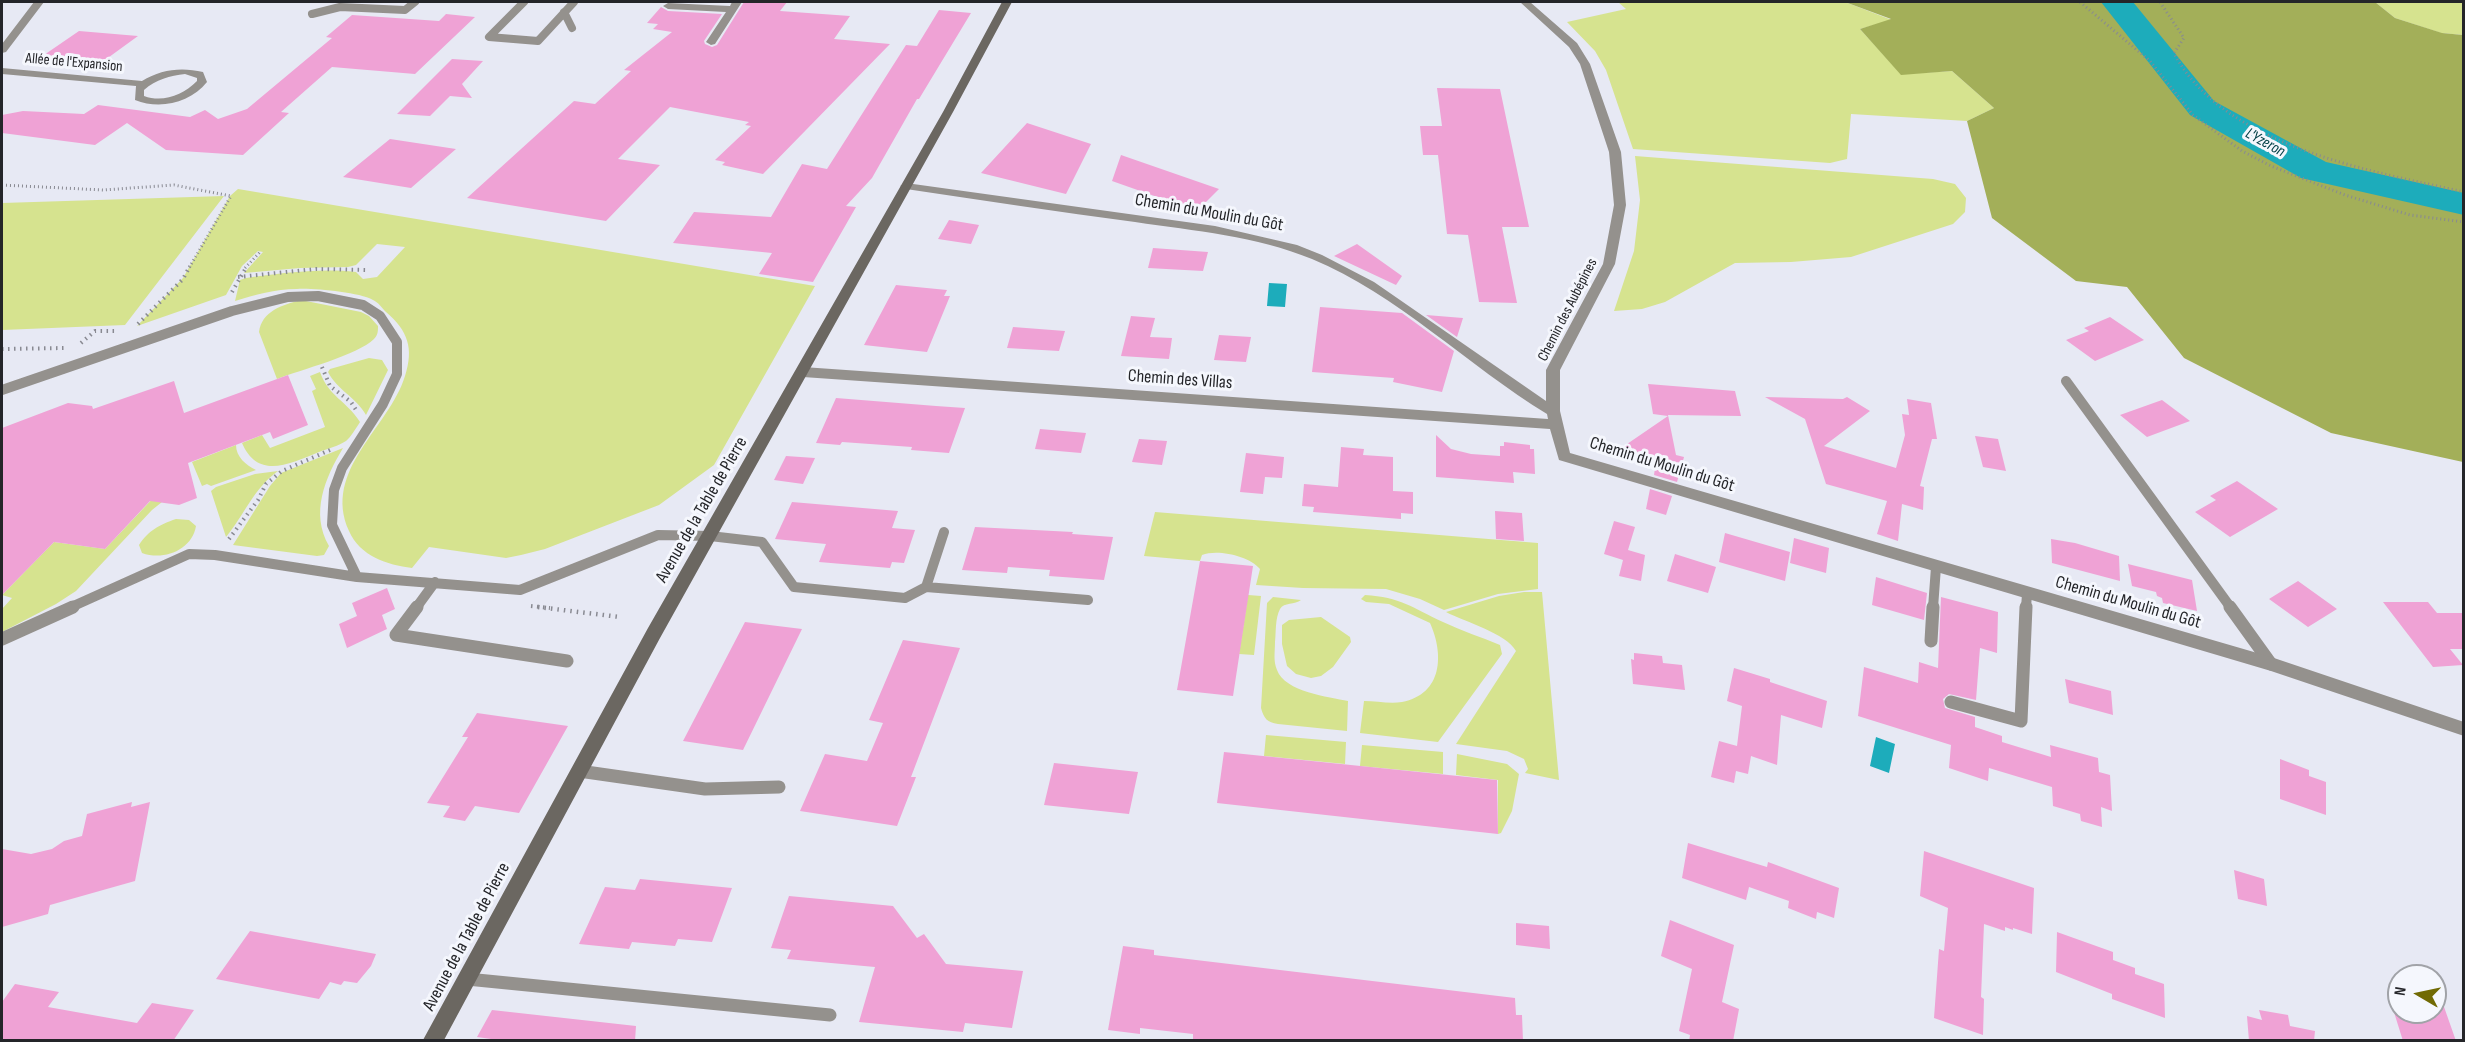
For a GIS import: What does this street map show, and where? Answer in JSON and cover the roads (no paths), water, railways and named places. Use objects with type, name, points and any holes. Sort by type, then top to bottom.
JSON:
[{"type":"main road","name":"Avenue de la Table de Pierre","points":[[433,1041],[654,633],[1007,2]]},
{"type":"street","points":[[2,50],[39,2]]},
{"type":"street","name":"Chemin des Aubépines","points":[[1525,2],[1573,45],[1586,64],[1615,152],[1620,204],[1609,264],[1553,370],[1554,417]]},
{"type":"street","points":[[668,6],[735,5]]},
{"type":"street","points":[[711,42],[735,5]]},
{"type":"street","name":"Allée de l'Expansion","points":[[2,71],[143,84],[175,72],[193,72],[202,78],[202,82],[192,92],[161,102],[139,98],[139,89],[143,84]]},
{"type":"street","name":"Chemin du Moulin du Gôt","points":[[906,186],[1242,234],[1297,249],[1341,268],[1377,290],[1554,417],[1564,456],[2271,664],[2463,729]]},
{"type":"street","name":"Chemin des Villas","points":[[802,372],[1554,417]]},
{"type":"lane","points":[[312,14],[340,7],[405,10],[415,2]]},
{"type":"lane","points":[[524,2],[489,37],[538,40],[574,2]]},
{"type":"lane","points":[[564,12],[572,27]]},
{"type":"lane","points":[[2,390],[232,311],[288,297],[318,296],[363,305],[380,316],[397,342],[397,374],[342,468],[334,490],[332,525],[357,577]]},
{"type":"lane","points":[[2066,381],[2271,664]]},
{"type":"lane","points":[[926,587],[944,532]]},
{"type":"lane","points":[[3,640],[189,554],[215,555],[357,577],[520,590],[658,535],[710,536],[762,542],[794,587],[905,597],[926,587],[1088,600]]},
{"type":"lane","points":[[1930,641],[1936,567]]},
{"type":"lane","points":[[435,582],[396,635],[567,661]]},
{"type":"lane","points":[[1951,702],[2020,721],[2027,594]]},
{"type":"lane","points":[[579,771],[705,789],[779,787]]},
{"type":"lane","points":[[467,979],[830,1015]]},
{"type":"water","points":[[1269,283],[1287,284],[1285,307],[1267,306]]},
{"type":"water","points":[[1876,737],[1895,744],[1889,773],[1870,766]]},
{"type":"waterway","name":"L'Yzeron","points":[[2117,2],[2202,108],[2314,170],[2464,204]]}]
